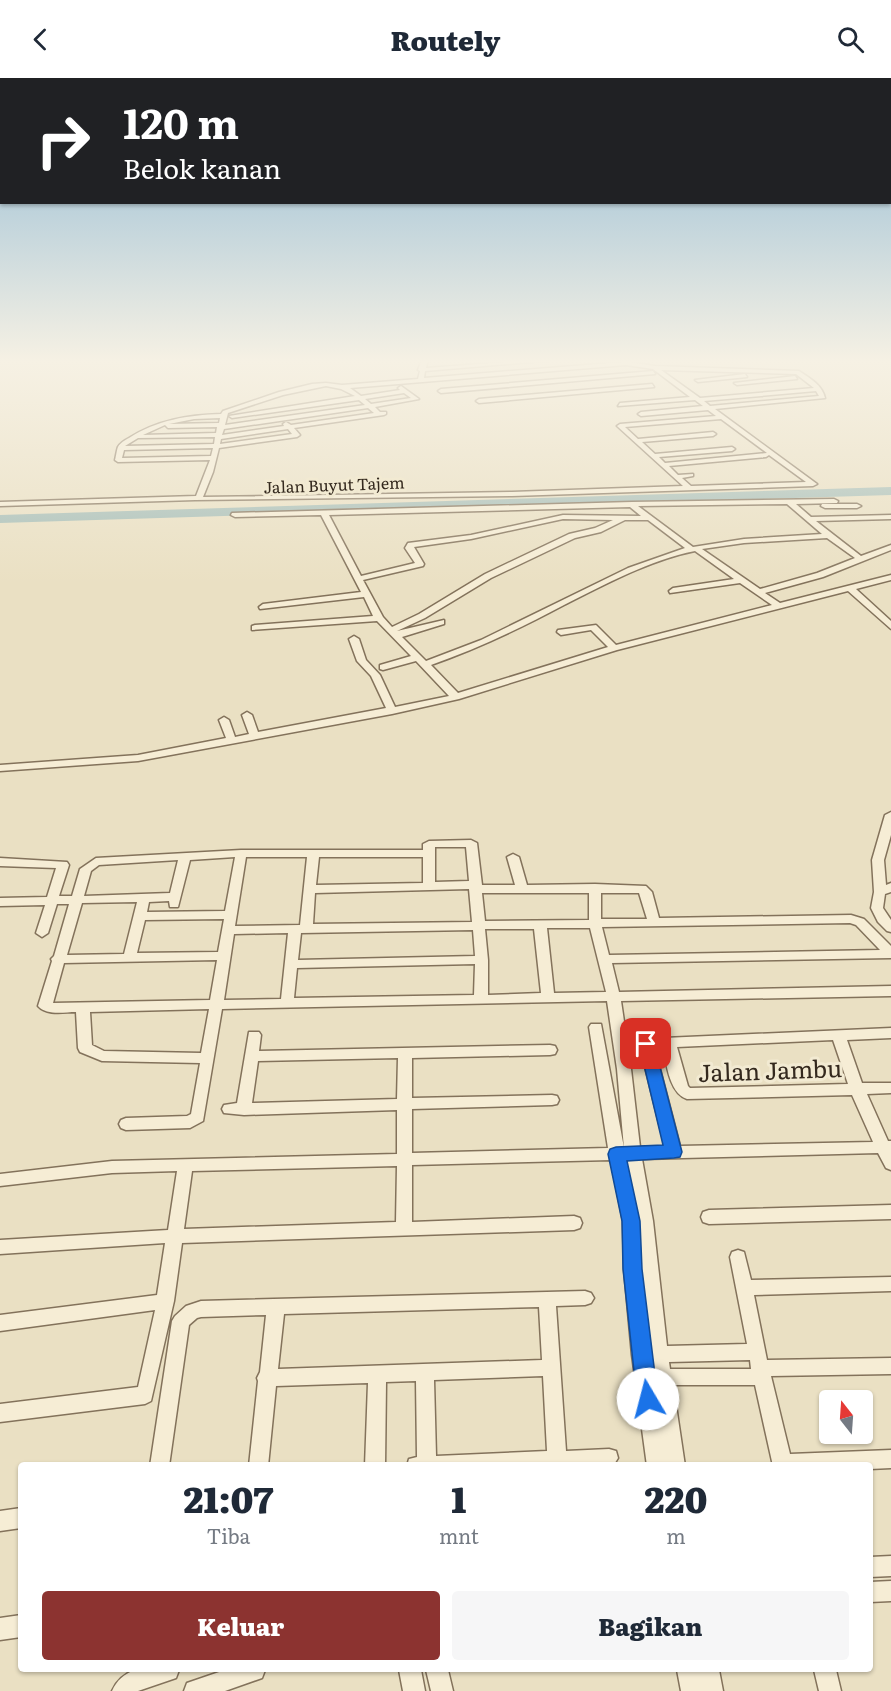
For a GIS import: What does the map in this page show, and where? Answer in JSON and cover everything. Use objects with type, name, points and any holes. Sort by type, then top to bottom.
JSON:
[{"type":"street","points":[[141,434],[120,448],[118,460],[213,458]]},
{"type":"street","points":[[136,437],[159,434]]},
{"type":"street","points":[[197,498],[213,458],[218,434]]},
{"type":"street","points":[[120,448],[248,445],[296,434]]},
{"type":"street","points":[[629,434],[688,487]]},
{"type":"street","points":[[637,441],[716,436],[714,434]]},
{"type":"street","name":"Jalan Buyut Tajem","points":[[0,504],[197,498],[269,500],[813,484],[746,434]]},
{"type":"street","points":[[645,449],[723,442],[743,457]]},
{"type":"street","points":[[653,456],[732,449]]},
{"type":"street","points":[[662,465],[766,455]]},
{"type":"street","points":[[676,477],[691,475]]},
{"type":"street","points":[[626,491],[632,504],[649,518],[741,580],[776,607]]},
{"type":"street","points":[[791,504],[834,501]]},
{"type":"street","points":[[235,515],[632,504],[857,506]]},
{"type":"street","points":[[791,504],[862,560]]},
{"type":"street","points":[[324,513],[378,618],[456,697]]},
{"type":"street","points":[[359,579],[420,564],[409,548],[411,545],[471,537],[563,517],[649,518]]},
{"type":"street","points":[[393,634],[488,576],[572,536],[598,530],[624,517]]},
{"type":"street","points":[[811,519],[891,517]]},
{"type":"street","points":[[383,667],[420,661],[477,645],[577,595],[661,558],[694,550],[829,536]]},
{"type":"street","points":[[758,592],[820,575],[891,547]]},
{"type":"street","points":[[0,768],[109,761],[392,711],[456,697],[614,648],[891,578]]},
{"type":"street","points":[[673,591],[741,580]]},
{"type":"street","points":[[881,580],[891,588]]},
{"type":"street","points":[[850,588],[891,626]]},
{"type":"street","points":[[263,607],[365,594]]},
{"type":"street","points":[[255,628],[378,618]]},
{"type":"street","points":[[393,634],[441,622]]},
{"type":"street","points":[[561,632],[593,627],[614,648]]},
{"type":"street","points":[[354,639],[362,662],[375,675],[392,711]]},
{"type":"street","points":[[247,714],[255,737]]},
{"type":"street","points":[[224,720],[232,741]]},
{"type":"street","points":[[603,959],[891,954],[876,910],[885,890],[886,850],[891,815]]},
{"type":"street","points":[[429,886],[429,846],[432,843],[471,843],[482,960],[481,998]]},
{"type":"street","points":[[126,1124],[190,1122],[198,1118],[241,853]]},
{"type":"street","points":[[428,854],[241,853],[96,862],[86,869],[73,900],[45,1006],[891,991]]},
{"type":"street","points":[[287,1002],[291,964],[310,889],[313,854]]},
{"type":"street","points":[[171,916],[185,855]]},
{"type":"street","points":[[513,857],[522,889]]},
{"type":"street","points":[[0,862],[62,864],[64,867],[42,933]]},
{"type":"street","points":[[310,889],[429,886],[642,889],[646,892],[654,922]]},
{"type":"street","points":[[595,888],[595,923],[613,995],[631,1221],[632,1269],[654,1377],[675,1462]]},
{"type":"street","points":[[0,902],[175,897]]},
{"type":"street","points":[[129,958],[144,898]]},
{"type":"street","points":[[139,916],[230,915]]},
{"type":"street","points":[[228,930],[851,919],[885,934]]},
{"type":"street","points":[[540,924],[548,997]]},
{"type":"street","points":[[57,959],[224,956]]},
{"type":"street","points":[[291,964],[482,960]]},
{"type":"street","points":[[82,1007],[86,1048],[91,1053],[102,1056],[206,1058]]},
{"type":"street","points":[[641,1023],[674,1152]]},
{"type":"street","points":[[596,1027],[625,1154]]},
{"type":"street","points":[[891,1033],[838,1035],[858,1089],[888,1147],[891,1164]]},
{"type":"street","points":[[254,1035],[237,1109],[552,1100]]},
{"type":"street","name":"Jalan Jambu","points":[[838,1035],[672,1040],[670,1043],[684,1092],[691,1094],[891,1088]]},
{"type":"street","points":[[251,1056],[550,1050]]},
{"type":"street","points":[[404,1230],[405,1054]]},
{"type":"street","points":[[0,1180],[112,1167],[185,1167],[888,1147]]},
{"type":"street","points":[[0,1413],[145,1395],[165,1301],[185,1167]]},
{"type":"street","points":[[710,1217],[891,1212]]},
{"type":"street","points":[[0,1247],[176,1236],[574,1223]]},
{"type":"street","points":[[738,1257],[759,1366],[782,1462]]},
{"type":"street","points":[[743,1288],[891,1284]]},
{"type":"street","points":[[160,1462],[181,1321],[197,1309],[585,1298]]},
{"type":"street","points":[[547,1299],[558,1461]]},
{"type":"street","points":[[0,1323],[165,1301]]},
{"type":"street","points":[[258,1462],[266,1378],[276,1306]]},
{"type":"street","points":[[650,1354],[759,1366]]},
{"type":"street","points":[[654,1377],[759,1366],[891,1366]]},
{"type":"street","points":[[266,1378],[377,1376],[550,1368]]},
{"type":"street","points":[[426,1374],[427,1462]]},
{"type":"street","points":[[375,1462],[377,1376]]},
{"type":"street","points":[[654,1377],[657,1462]]},
{"type":"street","points":[[525,1462],[609,1458]]},
{"type":"street","points":[[837,1462],[891,1459]]},
{"type":"street","points":[[0,1521],[18,1518]]},
{"type":"street","points":[[873,1566],[891,1566]]},
{"type":"street","points":[[873,1592],[891,1591]]},
{"type":"street","points":[[0,1629],[18,1626]]},
{"type":"street","points":[[131,1683],[162,1672]]},
{"type":"street","points":[[195,1691],[248,1672]]},
{"type":"street","points":[[410,1672],[414,1691]]},
{"type":"street","points":[[437,1672],[442,1691]]},
{"type":"street","points":[[688,1672],[692,1691]]},
{"type":"street","points":[[708,1672],[712,1691]]},
{"type":"street","points":[[825,1672],[830,1691]]},
{"type":"waterway","points":[[0,519],[891,491]]},
{"type":"route","points":[[646,1044],[664,1106],[674,1152],[616,1154],[631,1221],[632,1269],[648,1399]]}]
